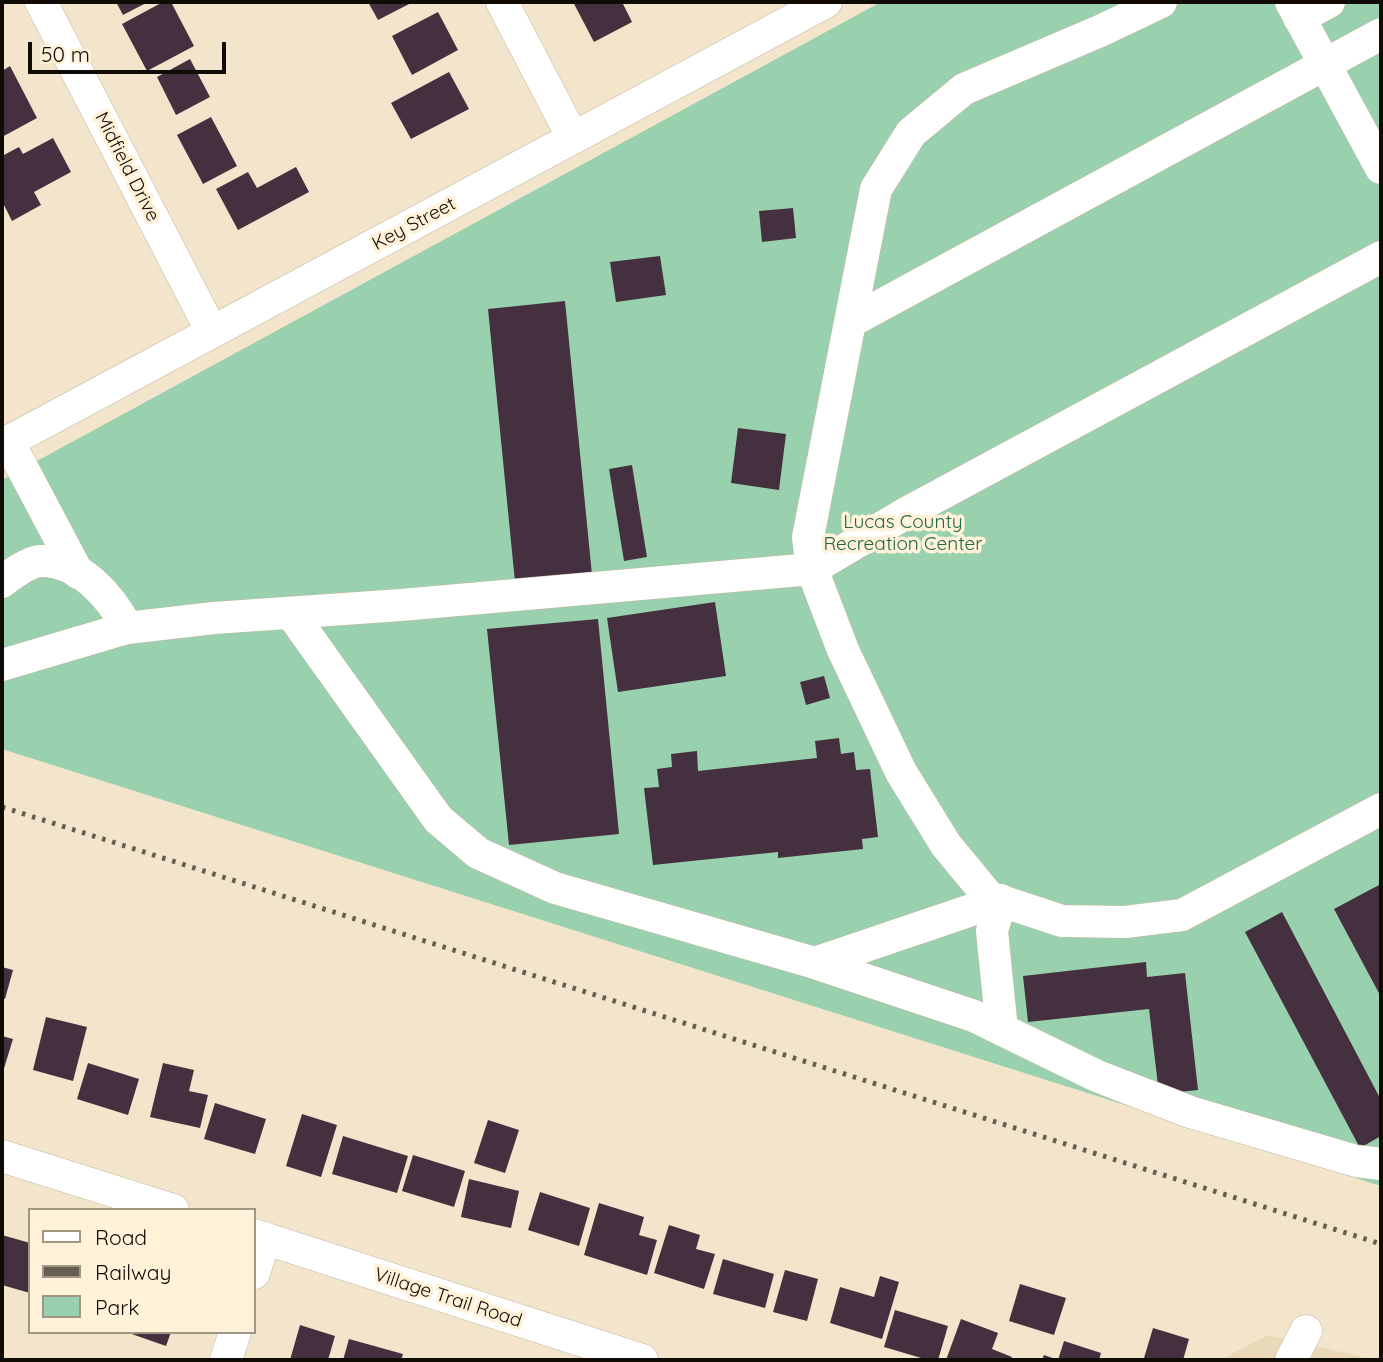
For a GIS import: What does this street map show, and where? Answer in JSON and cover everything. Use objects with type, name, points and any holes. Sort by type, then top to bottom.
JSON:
[{"type":"street","name":"Midfield Drive","points":[[41,2],[212,332]]},
{"type":"street","points":[[502,2],[573,138]]},
{"type":"street","name":"Key Street","points":[[5,443],[826,2]]},
{"type":"street","points":[[1161,2],[964,89],[911,133],[876,189],[808,537],[812,569],[843,650],[901,772],[946,845],[989,897],[1062,921],[1125,922],[1182,915],[1381,809]]},
{"type":"street","points":[[1329,2],[1295,10],[1381,168]]},
{"type":"street","points":[[850,321],[1381,34]]},
{"type":"street","points":[[2,665],[127,628],[214,618],[401,605],[812,569],[908,512],[1381,257]]},
{"type":"street","points":[[5,443],[78,573]]},
{"type":"street","points":[[2,582],[37,561],[57,564],[87,577],[118,610],[127,628]]},
{"type":"street","points":[[291,613],[438,819],[478,853],[555,888],[815,962],[974,1016],[1097,1076],[1190,1112],[1356,1161],[1381,1164]]},
{"type":"street","points":[[815,962],[1001,901]]},
{"type":"street","points":[[1001,901],[992,931],[1002,1030]]},
{"type":"street","points":[[2,1156],[167,1208]]},
{"type":"street","points":[[256,1258],[259,1236]]},
{"type":"street","name":"Village Trail Road","points":[[259,1236],[611,1356],[642,1360]]},
{"type":"street","points":[[1291,1360],[1306,1331]]},
{"type":"street","points":[[226,1360],[234,1334]]},
{"type":"shaded area","points":[[1268,1335],[1376,1360],[1220,1360]]},
{"type":"green space","name":"Lucas County Recreation Center","points":[[881,2],[1381,2],[1381,1186],[2,749],[2,480]]},
{"type":"building","points":[[116,2],[148,2],[123,15]]},
{"type":"building","points":[[163,2],[171,2],[194,46],[147,71],[122,24]]},
{"type":"building","points":[[368,2],[413,2],[378,20]]},
{"type":"building","points":[[573,2],[622,2],[632,22],[594,42]]},
{"type":"building","points":[[438,12],[458,50],[412,75],[392,36]]},
{"type":"building","points":[[190,59],[210,97],[176,115],[157,77]]},
{"type":"building","points":[[10,66],[37,118],[2,137],[2,71]]},
{"type":"building","points":[[449,72],[469,109],[411,139],[391,103]]},
{"type":"building","points":[[211,117],[237,166],[203,184],[177,135]]},
{"type":"building","points":[[53,138],[71,172],[34,192],[41,205],[12,221],[2,201],[2,156],[19,147],[23,154]]},
{"type":"building","points":[[296,167],[309,192],[238,230],[216,189],[248,172],[257,188]]},
{"type":"building","points":[[793,208],[796,238],[762,242],[759,211]]},
{"type":"building","points":[[660,256],[666,295],[616,302],[610,262]]},
{"type":"building","points":[[565,301],[592,575],[515,582],[488,309]]},
{"type":"building","points":[[738,428],[786,434],[779,490],[731,483]]},
{"type":"building","points":[[632,465],[647,557],[624,561],[609,469]]},
{"type":"building","points":[[715,602],[726,676],[618,692],[607,618]]},
{"type":"building","points":[[598,619],[619,834],[509,845],[487,629]]},
{"type":"building","points":[[824,676],[830,698],[806,705],[800,682]]},
{"type":"building","points":[[839,738],[841,754],[854,752],[856,770],[870,769],[878,837],[862,839],[863,849],[778,858],[778,852],[653,865],[644,788],[659,787],[657,769],[672,767],[671,754],[697,751],[698,771],[817,758],[815,741]]},
{"type":"building","points":[[1379,885],[1381,890],[1381,997],[1334,909]]},
{"type":"building","points":[[1282,912],[1381,1100],[1381,1136],[1360,1148],[1245,932]]},
{"type":"building","points":[[1146,962],[1147,977],[1185,973],[1198,1090],[1159,1094],[1149,1009],[1028,1022],[1023,976]]},
{"type":"building","points":[[2,967],[13,970],[5,999],[2,998]]},
{"type":"building","points":[[46,1017],[87,1027],[73,1081],[33,1070]]},
{"type":"building","points":[[2,1036],[13,1039],[2,1075]]},
{"type":"building","points":[[88,1063],[139,1079],[128,1115],[77,1099]]},
{"type":"building","points":[[163,1063],[194,1070],[189,1091],[208,1095],[200,1128],[150,1117]]},
{"type":"building","points":[[215,1103],[266,1119],[255,1154],[204,1139]]},
{"type":"building","points":[[302,1114],[337,1125],[321,1177],[286,1166]]},
{"type":"building","points":[[488,1120],[519,1130],[505,1173],[474,1163]]},
{"type":"building","points":[[343,1136],[408,1156],[397,1193],[332,1174]]},
{"type":"building","points":[[413,1155],[465,1171],[454,1207],[402,1191]]},
{"type":"building","points":[[469,1179],[519,1191],[511,1228],[461,1217]]},
{"type":"building","points":[[540,1192],[590,1208],[579,1246],[528,1230]]},
{"type":"building","points":[[599,1203],[644,1217],[639,1235],[657,1240],[647,1275],[584,1255]]},
{"type":"building","points":[[669,1225],[700,1235],[696,1249],[715,1254],[704,1289],[654,1273]]},
{"type":"building","points":[[2,1235],[28,1242],[28,1292],[2,1285]]},
{"type":"building","points":[[723,1259],[774,1274],[765,1308],[713,1294]]},
{"type":"building","points":[[785,1270],[818,1279],[807,1321],[773,1312]]},
{"type":"building","points":[[880,1276],[899,1282],[882,1339],[830,1323],[840,1287],[874,1297]]},
{"type":"building","points":[[1020,1284],[1066,1298],[1054,1335],[1009,1321]]},
{"type":"building","points":[[895,1310],[948,1326],[938,1360],[928,1360],[884,1347]]},
{"type":"building","points":[[961,1319],[998,1333],[992,1349],[1012,1357],[1011,1360],[946,1360]]},
{"type":"building","points":[[300,1325],[335,1336],[328,1360],[290,1360]]},
{"type":"building","points":[[1153,1328],[1189,1339],[1183,1360],[1144,1358]]},
{"type":"building","points":[[132,1334],[170,1334],[166,1346]]},
{"type":"building","points":[[349,1339],[403,1354],[401,1360],[343,1360]]},
{"type":"building","points":[[1064,1341],[1101,1353],[1099,1360],[1058,1360]]},
{"type":"building","points":[[1044,1355],[1058,1360],[1042,1360]]},
{"type":"railway","points":[[2,807],[1381,1244]]}]
